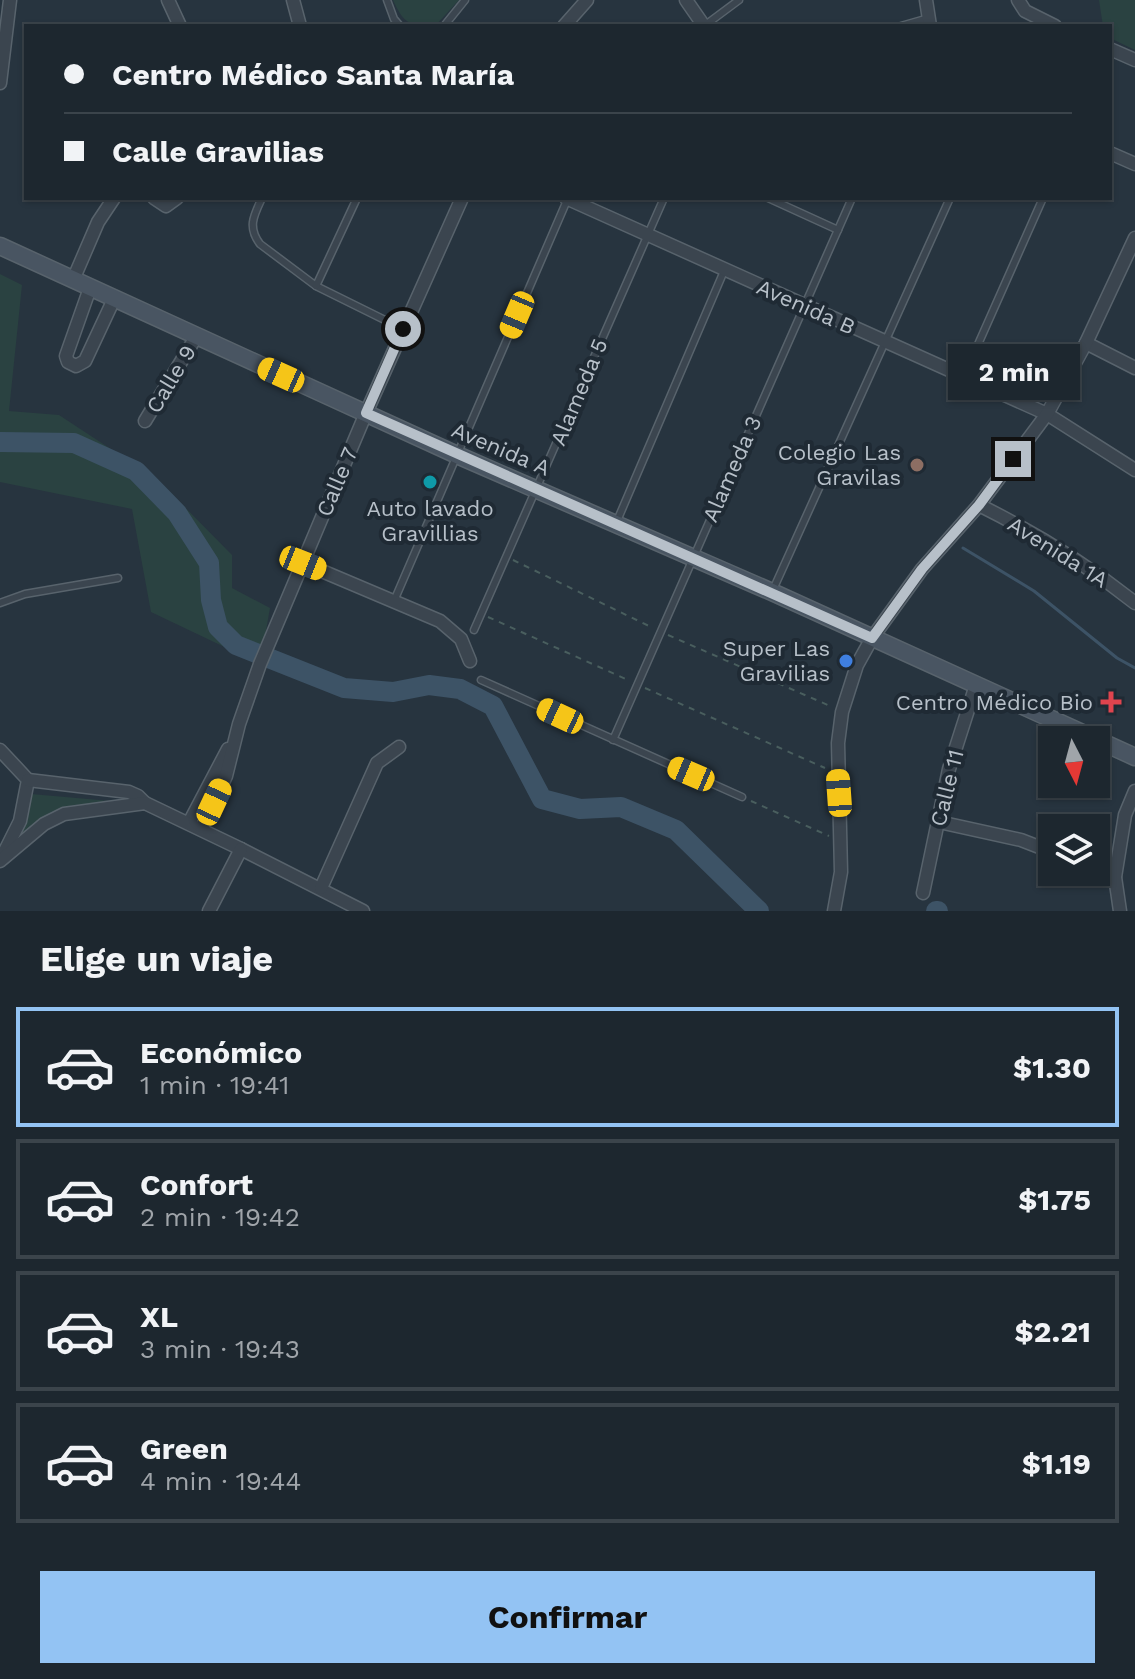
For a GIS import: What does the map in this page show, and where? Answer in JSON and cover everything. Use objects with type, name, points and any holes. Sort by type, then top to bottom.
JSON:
[{"type":"street","points":[[0,83],[10,0]]},
{"type":"street","points":[[168,0],[179,24]]},
{"type":"street","points":[[293,0],[299,24]]},
{"type":"street","points":[[566,24],[587,0]]},
{"type":"street","points":[[686,0],[703,24]]},
{"type":"street","points":[[926,0],[930,22]]},
{"type":"street","points":[[1018,0],[1025,11],[1051,24]]},
{"type":"street","points":[[1112,50],[1135,60]]},
{"type":"street","points":[[1112,154],[1135,164]]},
{"type":"street","points":[[73,280],[98,222],[113,200]]},
{"type":"street","points":[[157,200],[166,206],[174,200]]},
{"type":"street","name":"Calle 7","points":[[195,826],[226,776],[239,724],[260,664],[366,413],[461,200]]},
{"type":"street","name":"Avenida B","points":[[571,200],[1047,414],[1135,470]]},
{"type":"street","points":[[834,911],[841,872],[837,774],[842,712],[857,665],[872,638],[922,569],[979,505],[1047,414],[1131,258],[1135,238]]},
{"type":"street","name":"Avenida A","points":[[0,246],[457,455],[772,592],[1135,757]]},
{"type":"street","points":[[90,288],[66,356],[68,362],[76,366],[85,361],[114,299]]},
{"type":"street","name":"Calle 9","points":[[145,421],[196,337]]},
{"type":"street","points":[[1086,343],[1135,368]]},
{"type":"street","name":"Avenida 1A","points":[[979,505],[1024,528],[1094,571],[1135,603]]},
{"type":"street","points":[[303,563],[440,621],[461,639],[470,661]]},
{"type":"street","name":"Calle 11","points":[[923,893],[949,769],[976,685]]},
{"type":"street","points":[[321,888],[377,763],[399,747]]},
{"type":"street","points":[[0,750],[28,780],[129,792],[145,803],[321,888],[345,906],[363,911]]},
{"type":"street","points":[[0,861],[5,838],[20,821],[28,780]]},
{"type":"street","points":[[1120,911],[1115,877],[1125,815],[1135,791]]},
{"type":"street","points":[[0,861],[44,824],[64,814],[145,803]]},
{"type":"street","points":[[939,822],[1038,847]]},
{"type":"street","points":[[209,911],[241,849]]},
{"type":"street","points":[[1110,875],[1115,877]]},
{"type":"lane","points":[[387,0],[398,24]]},
{"type":"lane","points":[[446,24],[465,0]]},
{"type":"lane","points":[[707,24],[739,0]]},
{"type":"lane","points":[[261,200],[251,225],[253,235],[260,244],[316,286],[403,329]]},
{"type":"lane","points":[[316,286],[356,200]]},
{"type":"lane","points":[[394,601],[566,200]]},
{"type":"lane","name":"Alameda 5","points":[[474,630],[663,200]]},
{"type":"lane","points":[[772,200],[838,230]]},
{"type":"lane","name":"Alameda 3","points":[[613,740],[851,200]]},
{"type":"lane","points":[[772,592],[949,200]]},
{"type":"lane","points":[[964,376],[1042,200]]},
{"type":"lane","points":[[616,523],[724,271]]},
{"type":"lane","points":[[0,603],[25,594],[118,578]]},
{"type":"lane","points":[[481,680],[742,797]]},
{"type":"path","points":[[507,557],[661,632],[842,712]]},
{"type":"path","points":[[481,614],[837,774]]},
{"type":"path","points":[[742,797],[840,841]]},
{"type":"green space","points":[[393,0],[459,0],[437,24],[408,22]]},
{"type":"green space","points":[[1099,0],[1135,0],[1135,50],[1112,39],[1112,24],[1103,24]]},
{"type":"green space","points":[[0,274],[22,285],[9,411],[59,415],[158,480],[232,555],[232,588],[270,608],[260,664],[151,612],[132,509],[0,482]]},
{"type":"green space","points":[[31,794],[122,802],[74,805],[51,812],[11,844]]},
{"type":"waterway","points":[[0,442],[74,443],[136,471],[177,513],[209,563],[211,600],[218,627],[236,645],[344,688],[393,692],[429,685],[460,689],[493,706],[542,799],[580,809],[621,807],[676,830],[759,911]]},
{"type":"waterway","points":[[963,548],[1034,591],[1117,658],[1135,668]]},
{"type":"place","name":"Colegio Las Gravilas","points":[[917,465]]},
{"type":"place","name":"Auto lavado Gravillias","points":[[430,482]]},
{"type":"place","name":"Super Las Gravilias","points":[[846,661]]},
{"type":"place","name":"Centro Médico Bio","points":[[1111,702]]},
{"type":"route","points":[[403,329],[366,413],[872,638],[922,569],[979,505],[1013,459]]}]
